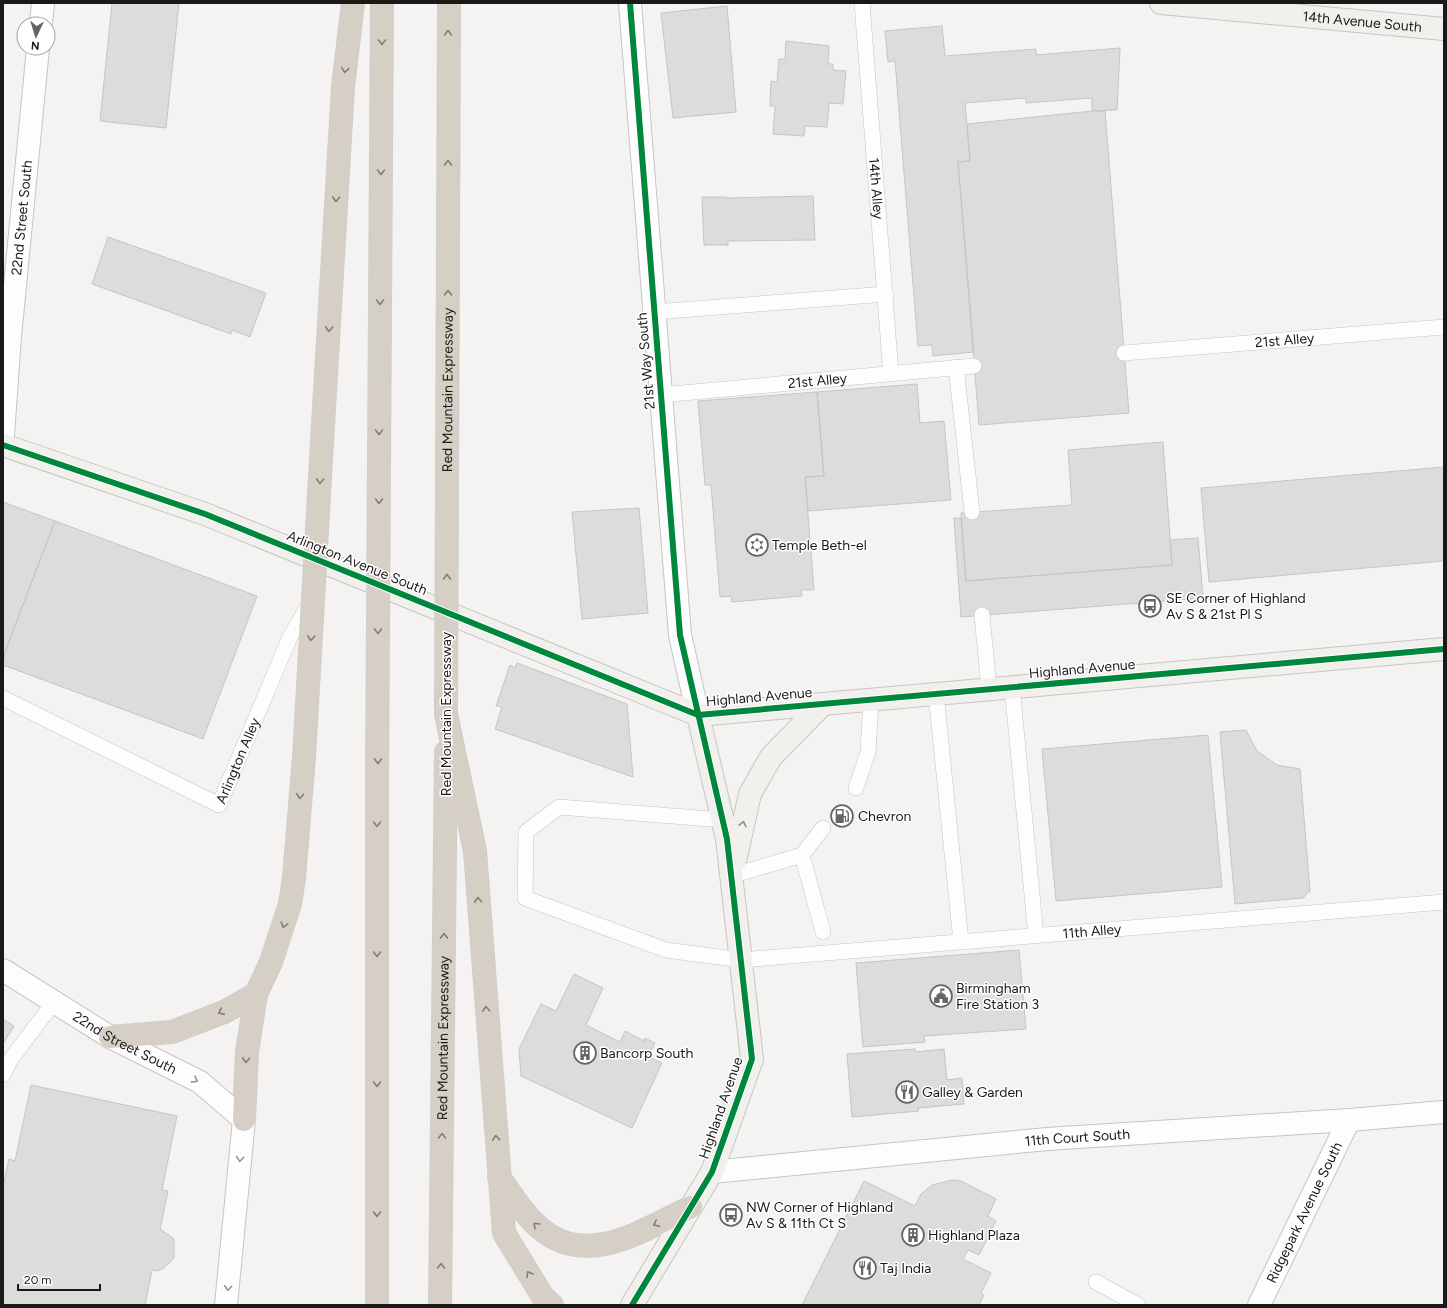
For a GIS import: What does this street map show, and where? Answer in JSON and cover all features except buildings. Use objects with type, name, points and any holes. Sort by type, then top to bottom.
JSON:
[{"type":"highway","points":[[244,1120],[247,1052],[256,994],[271,962],[290,904],[294,878],[304,757],[343,87],[353,3]]},
{"type":"highway","points":[[377,1305],[377,785],[382,3]]},
{"type":"highway","name":"Red Mountain Expressway","points":[[440,1305],[446,810],[448,3]]},
{"type":"highway","points":[[446,714],[470,820],[475,851],[504,1233],[543,1297],[552,1305]]},
{"type":"highway","points":[[110,1037],[172,1032],[224,1012],[256,994]]},
{"type":"highway","points":[[499,1177],[530,1219],[542,1230],[555,1239],[585,1247],[600,1246],[615,1242],[691,1207]]},
{"type":"street","points":[[42,16],[43,3]]},
{"type":"street","name":"21st Way South","points":[[630,3],[680,635],[698,715]]},
{"type":"street","name":"14th Avenue South","points":[[1161,3],[1444,29]]},
{"type":"street","name":"22nd Street South","points":[[3,435],[11,329],[37,56]]},
{"type":"street","name":"Arlington Avenue South","points":[[3,444],[205,514],[698,715]]},
{"type":"street","name":"Highland Avenue","points":[[632,1305],[712,1172],[752,1059],[723,820],[698,715],[1444,648]]},
{"type":"street","points":[[731,876],[750,794],[771,757],[823,704]]},
{"type":"street","name":"22nd Street South","points":[[3,970],[110,1037],[200,1082],[244,1120]]},
{"type":"street","name":"11th Court South","points":[[712,1172],[1047,1139],[1349,1120],[1444,1112]]},
{"type":"street","points":[[226,1305],[244,1120]]},
{"type":"street","name":"Ridgepark Avenue South","points":[[1259,1305],[1349,1120]]},
{"type":"lane","name":"14th Alley","points":[[862,3],[886,294],[891,374]]},
{"type":"lane","points":[[654,312],[886,294]]},
{"type":"lane","name":"21st Alley","points":[[1124,353],[1444,327]]},
{"type":"lane","name":"21st Alley","points":[[661,395],[974,366]]},
{"type":"lane","points":[[956,367],[972,512]]},
{"type":"lane","name":"Arlington Alley","points":[[3,698],[219,805],[290,637],[319,587],[323,562]]},
{"type":"lane","points":[[982,615],[989,689]]},
{"type":"lane","points":[[1012,687],[1036,936]]},
{"type":"lane","points":[[936,694],[961,942]]},
{"type":"lane","points":[[856,788],[868,752],[871,699]]},
{"type":"lane","name":"11th Alley","points":[[723,820],[559,807],[526,832],[525,898],[666,950],[741,960],[1444,902]]},
{"type":"lane","points":[[731,876],[802,856],[823,828]]},
{"type":"lane","points":[[802,856],[823,932]]},
{"type":"lane","points":[[3,1075],[11,1059],[54,1002]]},
{"type":"lane","points":[[1096,1282],[1138,1305]]},
{"type":"cycle path","points":[[630,3],[680,635],[727,839],[752,1059],[712,1172],[632,1305]]},
{"type":"cycle path","points":[[3,445],[205,514],[698,715],[1444,649]]},
{"type":"place","name":"Temple Beth-el","points":[[757,545]]},
{"type":"place","name":"SE Corner of Highland Av S & 21st Pl S","points":[[1150,606]]},
{"type":"place","name":"Chevron","points":[[842,816]]},
{"type":"place","name":"Birmingham Fire Station 3","points":[[941,996]]},
{"type":"place","name":"Bancorp South","points":[[585,1053]]},
{"type":"place","name":"Galley & Garden","points":[[907,1092]]},
{"type":"place","name":"NW Corner of Highland Av S & 11th Ct S","points":[[731,1215]]},
{"type":"place","name":"Highland Plaza","points":[[913,1235]]},
{"type":"place","name":"Taj India","points":[[865,1268]]}]
